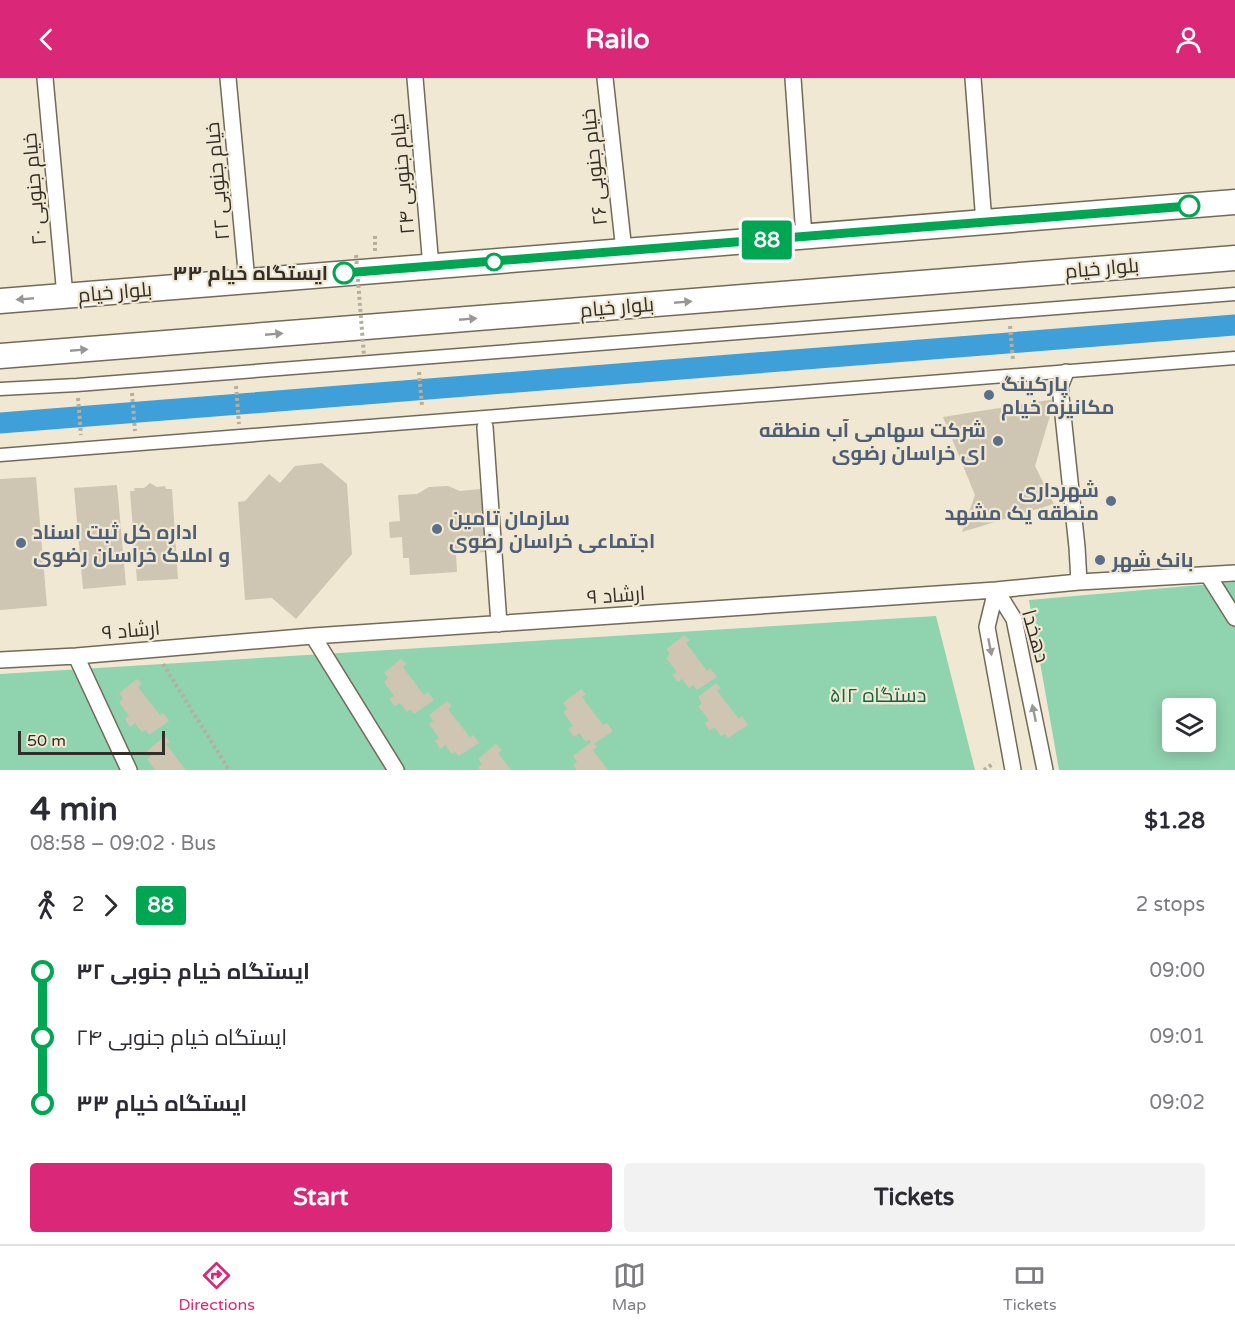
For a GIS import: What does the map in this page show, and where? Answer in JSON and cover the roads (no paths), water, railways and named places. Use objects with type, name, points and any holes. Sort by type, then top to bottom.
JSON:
[{"type":"main road","name":"بلوار خیام","points":[[0,301],[1235,202]]},
{"type":"main road","name":"بلوار خیام","points":[[0,356],[1235,258]]},
{"type":"street","name":"خیام جنوبی ۲۰","points":[[45,78],[65,296]]},
{"type":"street","name":"خیام جنوبی ۲۲","points":[[228,78],[247,281]]},
{"type":"street","name":"خیام جنوبی ۲۴","points":[[416,78],[430,267]]},
{"type":"street","name":"خیام جنوبی ۲۶","points":[[605,78],[624,251]]},
{"type":"street","points":[[793,78],[804,237]]},
{"type":"street","points":[[973,78],[984,223]]},
{"type":"street","points":[[0,389],[131,381],[1235,294]]},
{"type":"street","points":[[0,455],[1235,358]]},
{"type":"street","points":[[1066,372],[1060,387],[1079,582]]},
{"type":"street","points":[[485,427],[499,624]]},
{"type":"street","name":"ارشاد ۹","points":[[0,660],[76,656],[313,636],[996,590],[1079,582],[1235,573]]},
{"type":"street","points":[[1208,575],[1235,618]]},
{"type":"street","name":"دهخدا","points":[[996,590],[987,627],[1013,770]]},
{"type":"street","name":"دهخدا","points":[[996,590],[1014,619],[1045,770]]},
{"type":"street","points":[[313,636],[396,770]]},
{"type":"street","points":[[76,656],[129,770]]},
{"type":"waterway","points":[[0,423],[1235,325]]},
{"type":"place","name":"ایستگاه خیام ۳۳","points":[[344,273]]},
{"type":"place","name":"پارکینگ مکانیزه خیام","points":[[989,395]]},
{"type":"place","name":"شرکت سهامی آب منطقه ای خراسان رضوی","points":[[998,441]]},
{"type":"place","name":"شهرداری منطقه یک مشهد","points":[[1111,501]]},
{"type":"place","name":"سازمان تامین اجتماعی خراسان رضوی","points":[[437,529]]},
{"type":"place","name":"اداره کل ثبت اسناد و املاک خراسان رضوی","points":[[21,543]]},
{"type":"place","name":"بانک شهر","points":[[1100,560]]},
{"type":"park label","name":"۵۱۲ دستگاه","points":[[878,695]]}]
